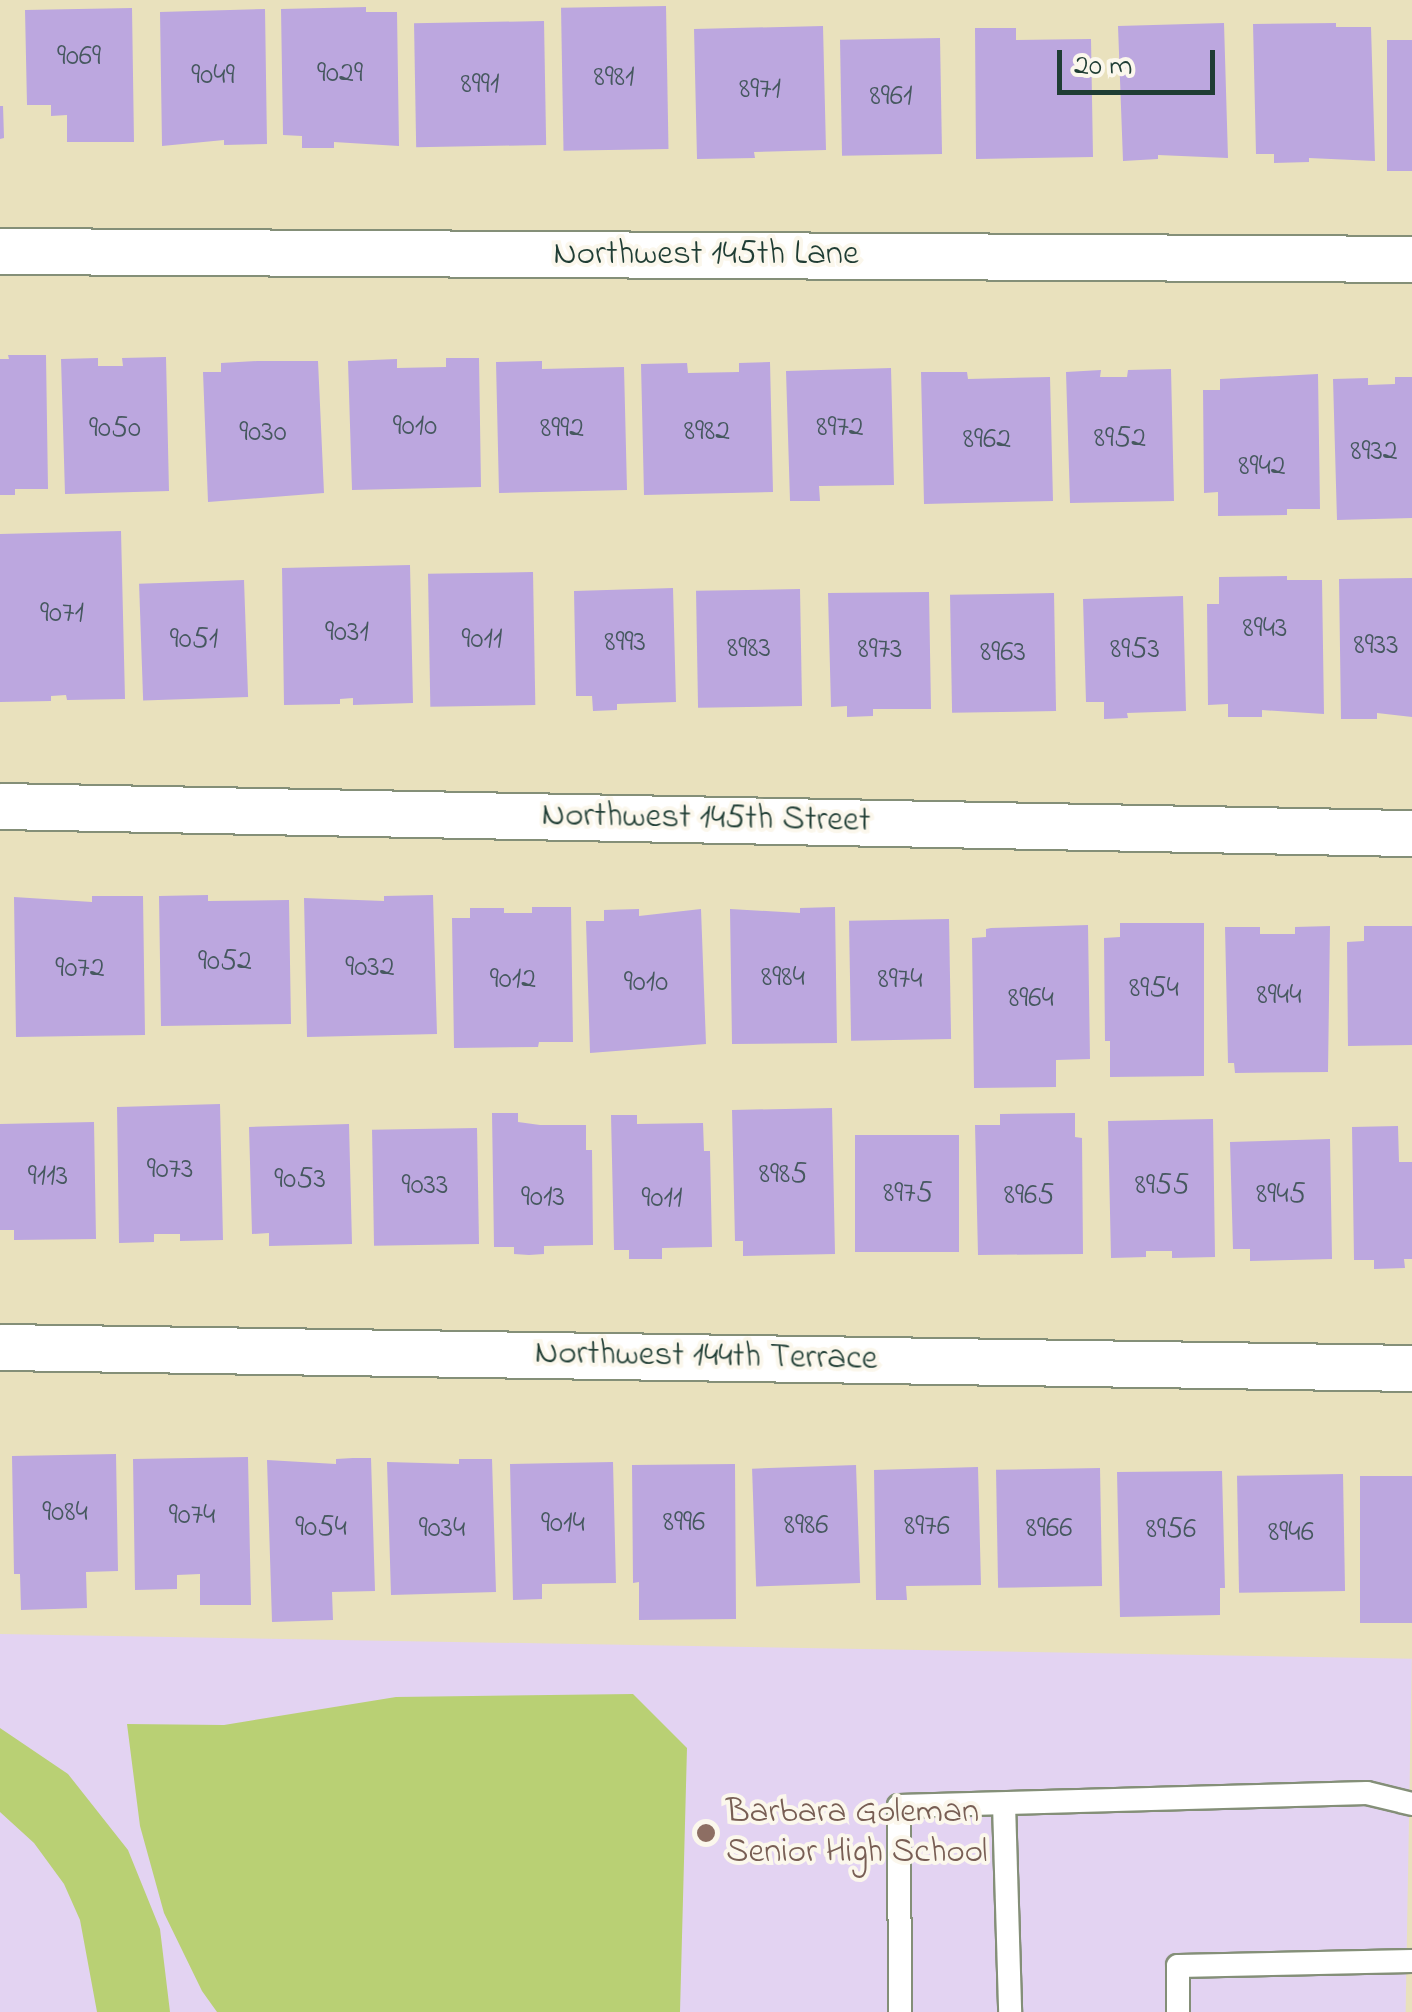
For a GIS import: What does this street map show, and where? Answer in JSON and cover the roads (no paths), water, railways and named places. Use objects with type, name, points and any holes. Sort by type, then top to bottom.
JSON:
[{"type":"street","name":"Northwest 145th Lane","points":[[0,251],[1412,259]]},
{"type":"street","name":"Northwest 145th Street","points":[[0,806],[1412,833]]},
{"type":"street","name":"Northwest 144th Terrace","points":[[0,1347],[1412,1368]]},
{"type":"lane","points":[[900,2012],[899,1806],[1367,1793],[1412,1804]]},
{"type":"lane","points":[[1004,1804],[1010,2012]]},
{"type":"lane","points":[[1178,2012],[1178,1966],[1412,1961]]},
{"type":"place","name":"Barbara Goleman Senior High School","points":[[706,1833]]}]
